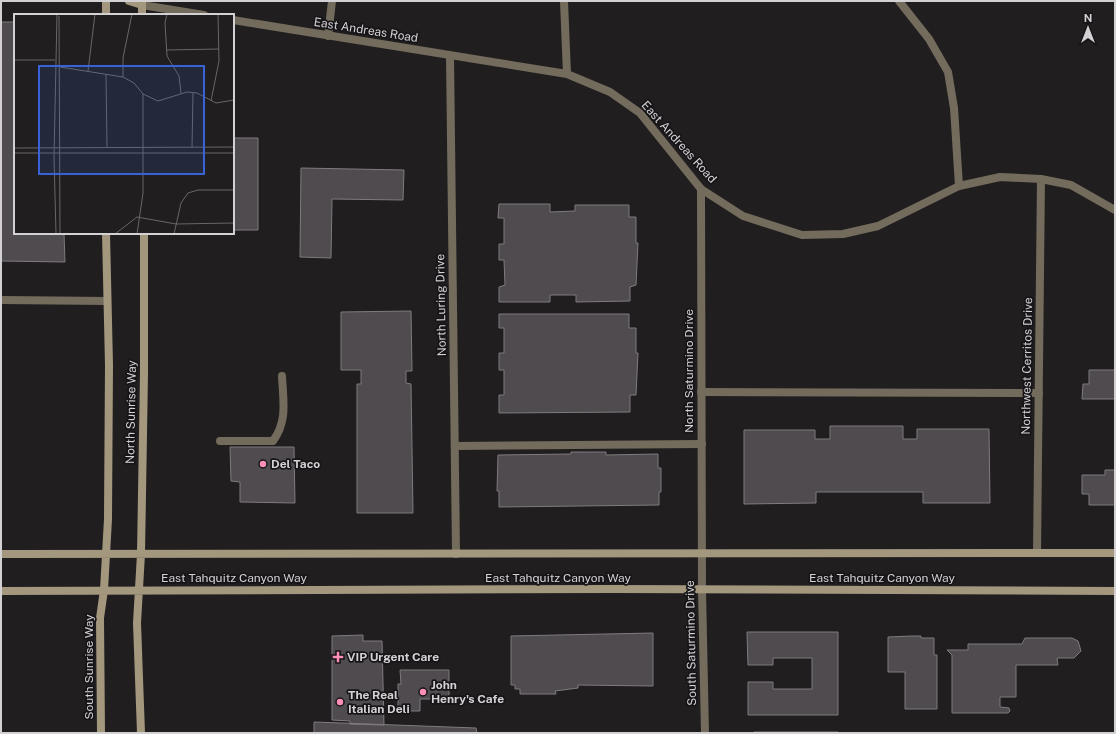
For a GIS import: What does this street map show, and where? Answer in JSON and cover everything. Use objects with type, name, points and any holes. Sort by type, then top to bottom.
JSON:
[{"type":"main road","points":[[106,1],[106,14]]},
{"type":"main road","points":[[129,1],[142,3],[142,14]]},
{"type":"main road","name":"North Sunrise Way","points":[[106,234],[109,372],[107,554]]},
{"type":"main road","name":"North Sunrise Way","points":[[139,590],[144,374],[144,234]]},
{"type":"main road","name":"East Tahquitz Canyon Way","points":[[1,554],[1115,553]]},
{"type":"main road","name":"South Sunrise Way","points":[[101,733],[100,618],[107,554]]},
{"type":"main road","points":[[139,590],[138,624],[141,733]]},
{"type":"main road","name":"East Tahquitz Canyon Way","points":[[1,591],[1115,591]]},
{"type":"street","points":[[328,36],[332,1]]},
{"type":"street","points":[[564,1],[568,74]]},
{"type":"street","points":[[899,1],[929,38],[948,72],[954,108],[959,186]]},
{"type":"street","points":[[142,3],[199,14]]},
{"type":"street","name":"East Andreas Road","points":[[234,20],[568,74],[610,92],[640,113],[701,189],[743,216],[802,235],[843,234],[878,226],[959,186],[1000,177],[1041,179],[1070,185],[1115,210]]},
{"type":"street","name":"North Luring Drive","points":[[450,56],[456,554]]},
{"type":"street","name":"Northwest Cerritos Drive","points":[[1037,553],[1041,179]]},
{"type":"street","name":"North Saturmino Drive","points":[[701,189],[702,553]]},
{"type":"street","points":[[1,300],[107,301]]},
{"type":"street","points":[[220,441],[273,441],[281,432],[284,416],[282,376]]},
{"type":"street","points":[[701,392],[1039,393]]},
{"type":"street","points":[[455,446],[702,444]]},
{"type":"street","name":"South Saturmino Drive","points":[[702,553],[705,733]]},
{"type":"building","points":[[1,22],[14,22],[14,234],[64,234],[65,262],[1,261]]},
{"type":"building","points":[[234,138],[258,138],[258,230],[234,230]]},
{"type":"building","points":[[301,168],[404,170],[403,200],[332,199],[331,258],[300,257]]},
{"type":"building","points":[[499,204],[550,204],[550,212],[575,211],[575,205],[629,205],[629,217],[636,217],[636,243],[638,243],[636,285],[630,287],[630,301],[576,302],[576,295],[550,295],[550,302],[499,302],[499,287],[505,285],[504,260],[499,260],[499,244],[504,244],[504,218],[498,218]]},
{"type":"building","points":[[411,311],[412,371],[406,371],[406,383],[411,384],[413,513],[357,513],[357,384],[361,384],[361,370],[341,370],[341,312]]},
{"type":"building","points":[[499,314],[629,314],[629,328],[636,328],[636,353],[638,353],[636,395],[630,395],[630,412],[499,413],[499,395],[504,395],[504,370],[499,370],[499,353],[504,353],[504,328],[499,328]]},
{"type":"building","points":[[1089,370],[1115,370],[1115,399],[1082,399],[1083,384],[1089,384]]},
{"type":"building","points":[[830,426],[903,426],[903,439],[917,439],[917,429],[989,429],[990,503],[923,503],[923,492],[816,492],[816,503],[744,504],[744,430],[815,430],[815,439],[830,439]]},
{"type":"building","name":"Del Taco","points":[[230,447],[294,447],[295,503],[240,502],[240,482],[231,481]]},
{"type":"building","points":[[571,452],[606,452],[606,455],[658,454],[658,468],[661,468],[661,492],[659,492],[659,505],[499,507],[499,491],[497,491],[498,455],[571,454]]},
{"type":"building","points":[[1105,470],[1115,470],[1115,505],[1089,505],[1089,494],[1082,494],[1082,475],[1105,475]]},
{"type":"building","points":[[747,632],[838,632],[838,715],[748,715],[748,682],[773,682],[773,689],[812,689],[812,658],[773,658],[773,665],[748,665]]},
{"type":"building","points":[[653,633],[653,686],[578,685],[578,688],[555,691],[556,694],[520,694],[520,689],[515,689],[515,685],[511,685],[511,636]]},
{"type":"building","points":[[363,635],[363,641],[382,641],[384,725],[350,724],[350,721],[332,720],[332,636]]},
{"type":"building","points":[[911,636],[934,638],[934,655],[937,655],[937,709],[905,709],[905,672],[888,672],[888,637]]},
{"type":"building","points":[[1025,638],[1072,638],[1078,641],[1081,651],[1074,658],[1057,658],[1058,665],[1016,665],[1016,697],[1000,697],[1000,707],[1009,708],[1010,711],[1008,713],[952,713],[952,655],[947,650],[968,650],[968,644],[1022,644]]},
{"type":"building","name":"John Henry's Cafe","points":[[400,670],[449,670],[449,699],[420,699],[420,711],[398,711],[398,684],[401,684]]},
{"type":"building","points":[[314,722],[476,728],[477,733],[314,733]]},
{"type":"building","points":[[838,732],[838,733],[754,733]]},
{"type":"place","name":"Del Taco","points":[[263,464]]},
{"type":"place","name":"VIP Urgent Care","points":[[338,657]]},
{"type":"place","name":"John Henry's Cafe","points":[[423,692]]},
{"type":"place","name":"The Real Italian Deli","points":[[340,702]]}]
